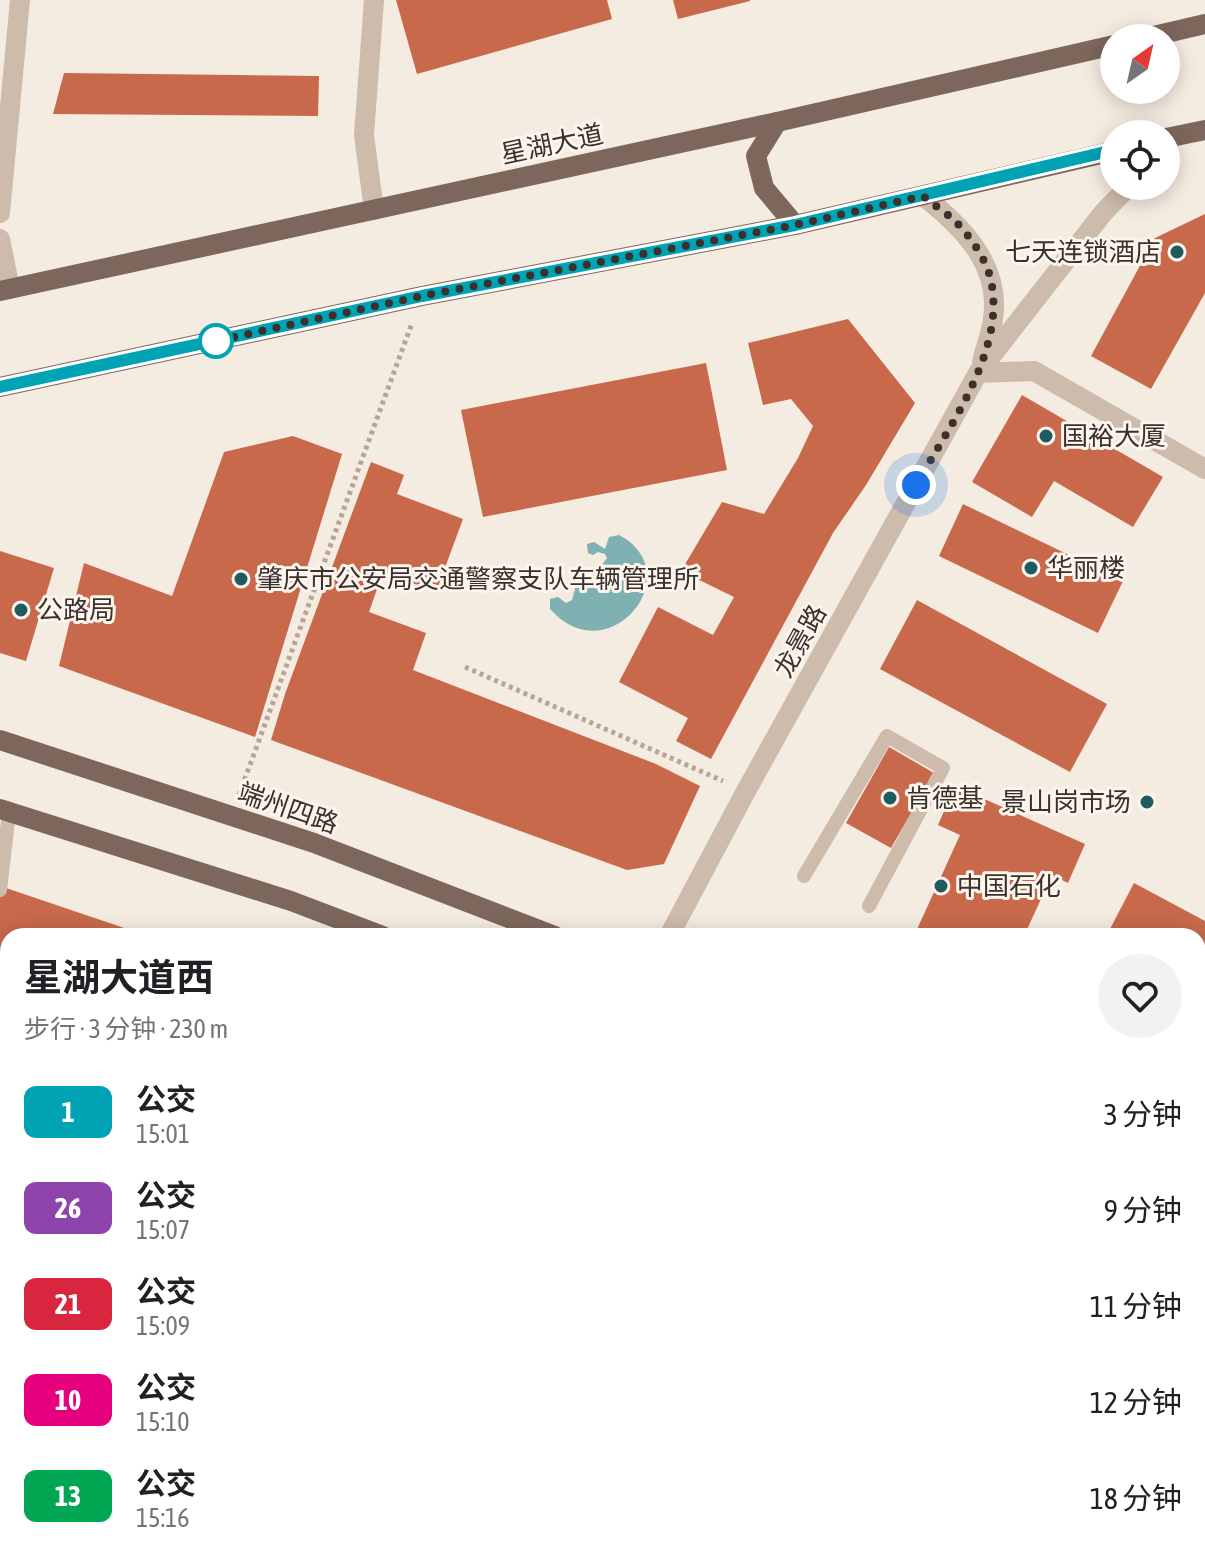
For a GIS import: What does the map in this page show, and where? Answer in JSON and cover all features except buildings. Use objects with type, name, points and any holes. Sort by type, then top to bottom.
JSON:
[{"type":"main road","points":[[1180,30],[1205,24]]},
{"type":"main road","name":"星湖大道","points":[[5,290],[777,122],[1100,48]]},
{"type":"main road","points":[[777,122],[756,156],[764,188],[795,225]]},
{"type":"main road","points":[[1180,138],[1205,130]]},
{"type":"main road","points":[[0,387],[422,296],[795,225],[1100,154]]},
{"type":"main road","name":"端州四路","points":[[0,740],[314,843],[534,928]]},
{"type":"main road","points":[[5,810],[291,901],[362,928]]},
{"type":"street","points":[[0,213],[20,0]]},
{"type":"street","points":[[374,0],[364,135],[374,210]]},
{"type":"street","points":[[923,196],[955,221],[976,248],[991,279],[994,318],[978,373]]},
{"type":"street","points":[[978,373],[1116,200]]},
{"type":"street","points":[[0,239],[5,290]]},
{"type":"street","points":[[978,373],[1034,371],[1205,469]]},
{"type":"street","name":"龙景路","points":[[673,928],[978,373]]},
{"type":"lane","points":[[804,876],[887,736],[943,768],[869,906]]},
{"type":"lane","points":[[0,890],[5,810]]},
{"type":"path","points":[[231,816],[422,296]]},
{"type":"path","points":[[465,667],[746,791]]},
{"type":"water","points":[[619,535],[639,552],[647,572],[644,593],[634,611],[617,625],[596,631],[573,626],[550,609],[550,599],[558,597],[566,603],[572,600],[575,589],[573,581],[579,573],[598,570],[607,558],[598,552],[593,555],[588,553],[587,544],[594,542],[605,549],[609,537]]},
{"type":"bus line","name":"1","points":[[0,387],[422,296],[795,225],[1100,153]]},
{"type":"place","name":"七天连锁酒店","points":[[1177,252]]},
{"type":"place","name":"国裕大厦","points":[[1046,436]]},
{"type":"place","name":"华丽楼","points":[[1031,568]]},
{"type":"place","name":"肇庆市公安局交通警察支队车辆管理所","points":[[241,579]]},
{"type":"place","name":"公路局","points":[[21,610]]},
{"type":"place","name":"肯德基","points":[[890,798]]},
{"type":"place","name":"景山岗市场","points":[[1147,802]]},
{"type":"place","name":"中国石化","points":[[941,886]]},
{"type":"route","points":[[216,341],[211,342],[422,296],[795,225],[923,196],[955,221],[976,248],[991,279],[994,318],[978,373],[916,485]]}]
